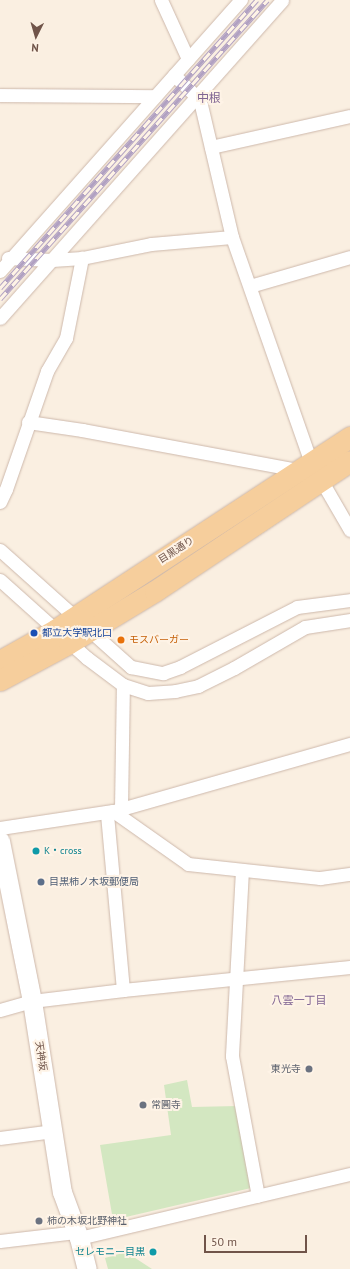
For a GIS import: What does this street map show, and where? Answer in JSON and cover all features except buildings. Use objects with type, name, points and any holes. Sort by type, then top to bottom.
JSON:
[{"type":"main road","name":"目黒通り","points":[[0,680],[305,466],[350,437]]},
{"type":"main road","name":"目黒通り","points":[[81,624],[155,591],[350,461]]},
{"type":"main road","name":"目黒通り","points":[[0,661],[62,637]]},
{"type":"street","points":[[161,0],[188,59]]},
{"type":"street","points":[[0,271],[6,258],[241,0]]},
{"type":"street","points":[[0,318],[282,0]]},
{"type":"street","points":[[28,422],[305,466],[250,286],[232,237],[201,105],[196,96],[174,75]]},
{"type":"street","points":[[0,95],[155,96]]},
{"type":"street","points":[[211,147],[350,116]]},
{"type":"street","points":[[6,258],[52,260],[82,258],[151,244],[232,237]]},
{"type":"street","points":[[250,286],[350,257]]},
{"type":"street","points":[[0,502],[6,489],[28,422],[47,371],[66,338],[82,258]]},
{"type":"street","points":[[322,480],[350,530]]},
{"type":"street","points":[[0,550],[131,668],[163,673],[180,667],[297,607],[350,600]]},
{"type":"street","points":[[0,580],[62,637],[123,685],[148,693],[175,691],[198,686],[234,668],[305,627],[350,620]]},
{"type":"street","points":[[123,685],[114,810],[123,990]]},
{"type":"street","points":[[0,828],[114,810],[198,788],[350,744]]},
{"type":"street","points":[[114,810],[188,864],[320,878],[350,874]]},
{"type":"street","name":"天神坂","points":[[0,841],[32,1001],[64,1200],[78,1235],[88,1269]]},
{"type":"street","points":[[242,870],[232,1056],[258,1196]]},
{"type":"street","points":[[0,1010],[32,1001],[123,990],[350,967]]},
{"type":"street","points":[[0,1138],[53,1131]]},
{"type":"street","points":[[0,1241],[78,1235],[258,1196],[350,1174]]},
{"type":"green space","points":[[187,1080],[192,1107],[237,1106],[251,1188],[113,1220],[100,1145],[171,1135],[164,1085]]},
{"type":"green space","points":[[126,1252],[152,1269],[108,1269],[105,1258]]},
{"type":"railway","points":[[0,288],[257,0]]},
{"type":"railway","points":[[0,299],[267,0]]},
{"type":"place","name":"都立大学駅北口","points":[[34,633]]},
{"type":"place","name":"モスバーガー","points":[[121,640]]},
{"type":"place","name":"K・cross","points":[[36,851]]},
{"type":"place","name":"目黒柿ノ木坂郵便局","points":[[41,882]]},
{"type":"place","name":"東光寺","points":[[309,1069]]},
{"type":"place","name":"常圓寺","points":[[143,1105]]},
{"type":"place","name":"柿の木坂北野神社","points":[[39,1221]]},
{"type":"place","name":"セレモニー目黒","points":[[153,1252]]},
{"type":"district","name":"中根","points":[[209,98]]},
{"type":"district","name":"八雲一丁目","points":[[299,1000]]}]
